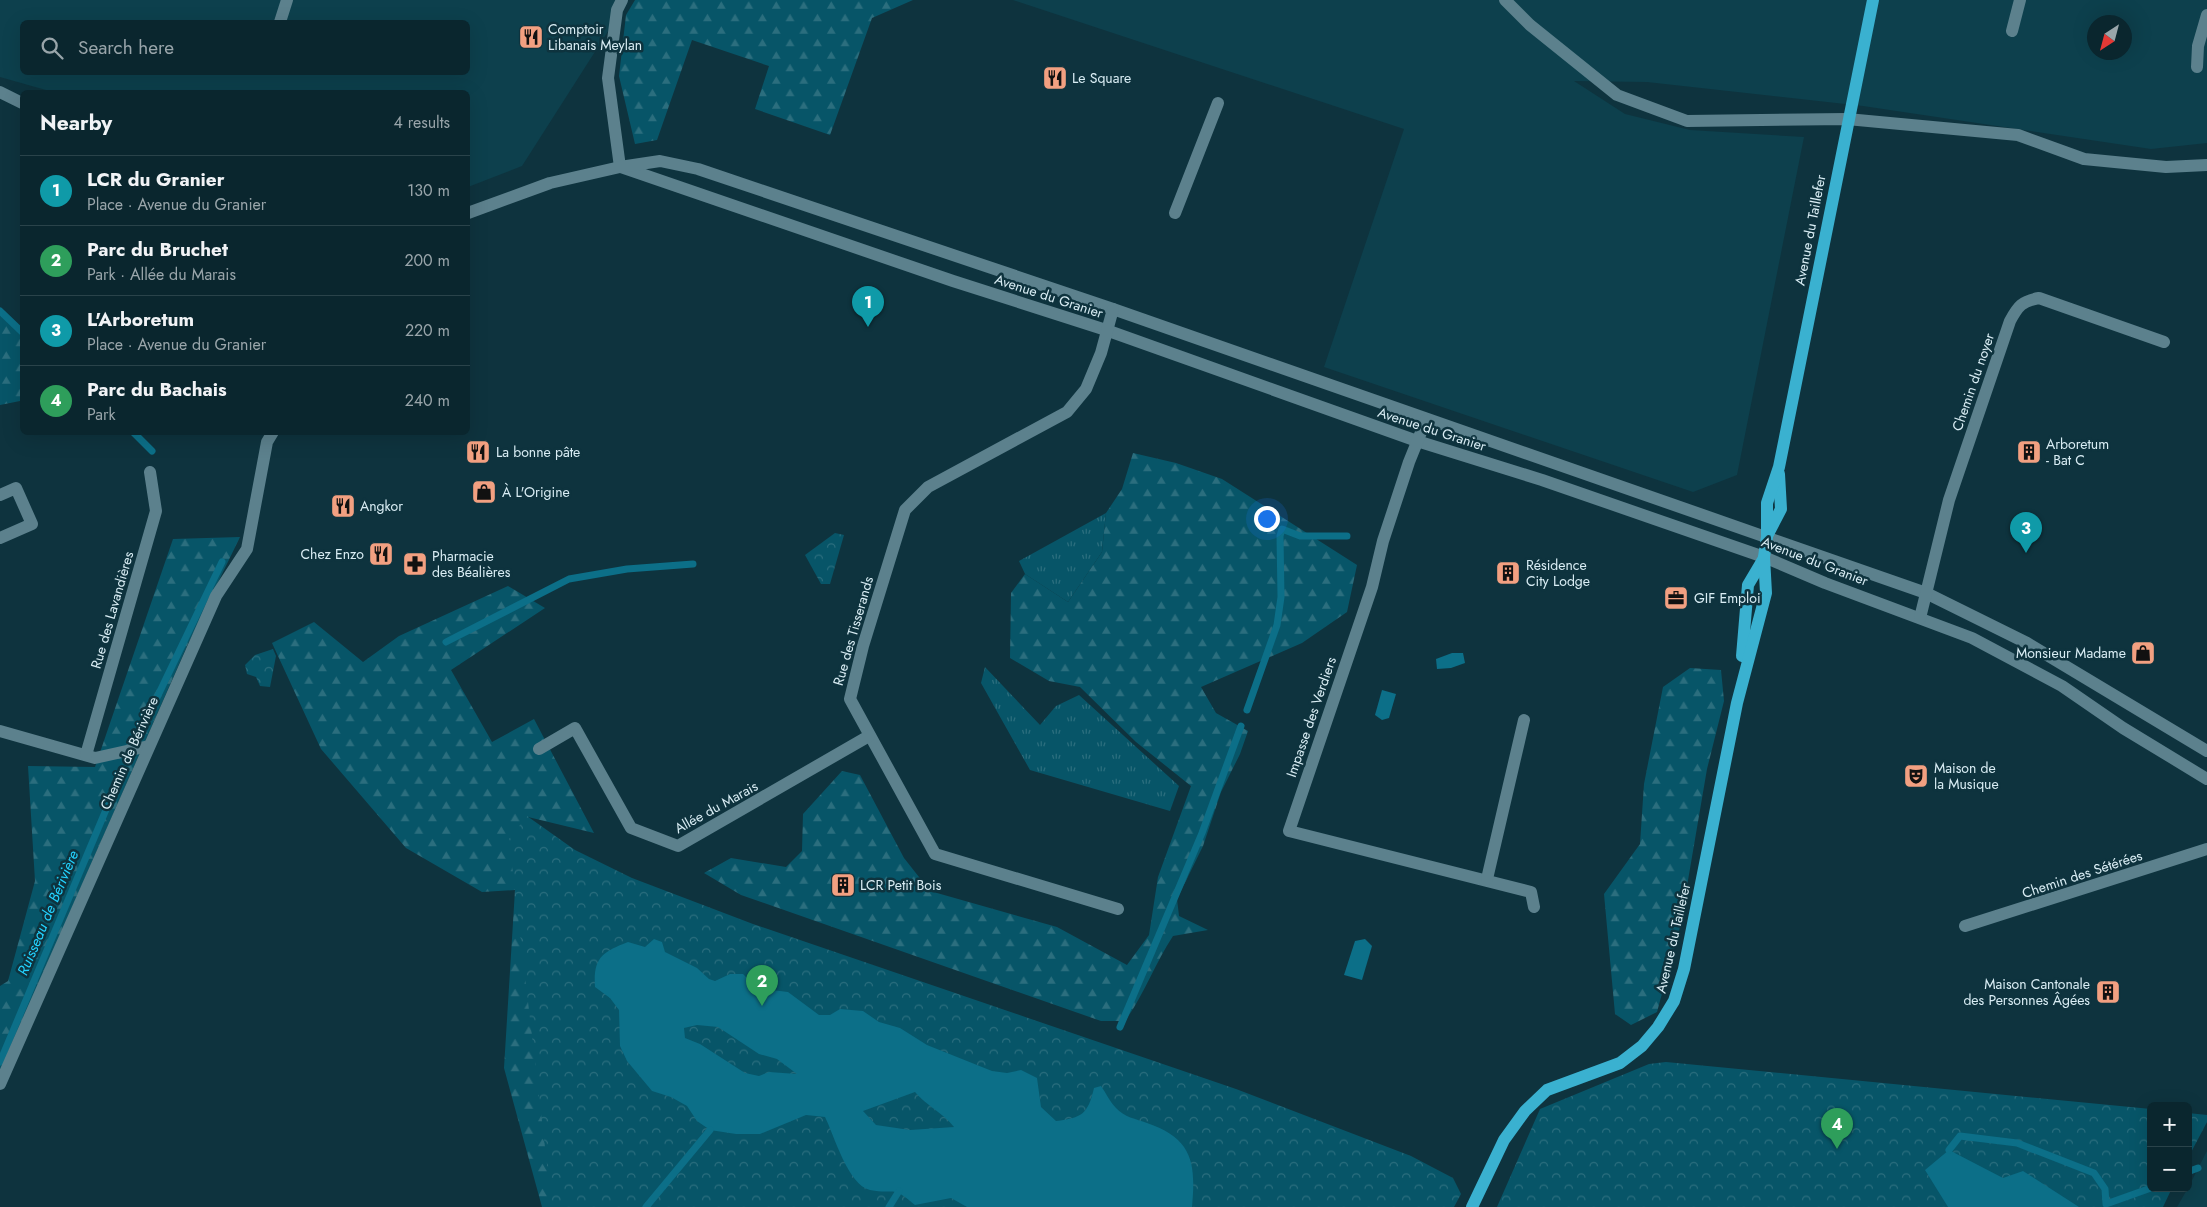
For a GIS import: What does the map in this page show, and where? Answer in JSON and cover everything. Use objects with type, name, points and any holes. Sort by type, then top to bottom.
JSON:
[{"type":"main road","name":"Avenue du Taillefer","points":[[1472,1207],[1504,1140],[1536,1099],[1564,1082],[1620,1063],[1642,1046],[1653,1034],[1674,1001],[1684,969],[1737,703],[1766,593],[1764,557],[1767,537],[1767,503],[1779,467],[1847,119],[1873,0]]},
{"type":"main road","name":"Avenue du Taillefer","points":[[1737,703],[1748,585],[1764,557]]},
{"type":"street","points":[[281,20],[287,0]]},
{"type":"street","points":[[620,167],[608,78],[617,10],[622,0]]},
{"type":"street","points":[[1506,0],[1530,25],[1617,94],[1687,121],[1847,119],[2018,135],[2084,159],[2166,167],[2207,165]]},
{"type":"street","points":[[2012,31],[2020,0]]},
{"type":"street","points":[[2197,68],[2198,46],[2207,15]]},
{"type":"street","points":[[0,92],[20,102]]},
{"type":"street","points":[[1175,212],[1218,103]]},
{"type":"street","name":"Avenue du Granier","points":[[470,211],[550,182],[620,167],[660,161],[698,169],[1112,310],[1926,593],[2027,643],[2207,751]]},
{"type":"street","name":"Avenue du Granier","points":[[620,167],[925,271],[1106,330],[1417,441],[1542,480],[1764,557],[1825,583],[1972,638],[2062,686],[2123,728],[2207,778]]},
{"type":"street","name":"Chemin du noyer","points":[[1920,618],[1949,500],[2010,321],[2017,309],[2026,300],[2039,298],[2164,342]]},
{"type":"street","name":"Rue des Tisserands","points":[[1112,310],[1100,353],[1086,388],[1067,412],[928,487],[904,510],[863,646],[850,699],[935,854],[1118,909]]},
{"type":"street","name":"Impasse des Verdiers","points":[[1426,420],[1383,541],[1372,587],[1289,831],[1487,879],[1531,892],[1534,907]]},
{"type":"street","name":"Chemin de Bérivière","points":[[0,1084],[216,596],[247,549],[267,442],[271,435]]},
{"type":"street","name":"Rue des Lavandières","points":[[86,755],[156,511],[150,472]]},
{"type":"street","points":[[0,495],[16,488],[32,524],[0,538]]},
{"type":"street","points":[[1487,879],[1524,720]]},
{"type":"street","name":"Allée du Marais","points":[[539,749],[575,728],[631,828],[678,846],[869,736]]},
{"type":"street","points":[[0,731],[95,758],[149,746]]},
{"type":"street","name":"Chemin des Sétérées","points":[[1965,926],[2207,849]]},
{"type":"shaded area","points":[[0,0],[628,0],[522,166],[470,186],[470,90],[46,90],[0,77]]},
{"type":"shaded area","points":[[1013,0],[2207,0],[2207,143],[2151,149],[1863,106],[1647,82],[1574,81],[1625,114],[1690,130],[1804,137],[1737,475],[1693,492],[1324,367],[1404,129]]},
{"type":"shaded area","points":[[1452,653],[1463,653],[1465,663],[1451,668],[1437,669],[1436,659]]},
{"type":"shaded area","points":[[1382,690],[1396,694],[1389,718],[1382,720],[1375,715]]},
{"type":"shaded area","points":[[654,939],[662,942],[665,952],[697,968],[709,979],[715,981],[730,974],[743,974],[757,988],[788,992],[819,1015],[830,1015],[840,1009],[863,1011],[879,1022],[900,1028],[927,1045],[992,1071],[1007,1073],[1021,1070],[1037,1078],[1041,1107],[1056,1121],[1072,1118],[1082,1113],[1089,1104],[1094,1088],[1101,1086],[1112,1103],[1123,1114],[1162,1129],[1183,1145],[1192,1165],[1192,1207],[967,1207],[951,1198],[915,1205],[897,1192],[870,1190],[862,1186],[848,1169],[825,1117],[806,1115],[760,1134],[736,1134],[710,1130],[697,1121],[687,1106],[671,1097],[652,1091],[627,1061],[620,1046],[619,1010],[610,998],[595,987],[596,969],[601,957],[606,953],[628,942],[645,947]],"holes":[[[697,1025],[718,1027],[759,1054],[777,1059],[797,1074],[769,1072],[759,1076],[745,1073],[700,1044],[685,1038],[684,1028]],[[915,1092],[954,1127],[910,1130],[876,1125],[863,1111]]]},
{"type":"shaded area","points":[[1365,939],[1372,946],[1362,980],[1344,975],[1355,941]]},
{"type":"shaded area","points":[[1949,1150],[2003,1178],[2023,1171],[2079,1207],[1948,1207],[1925,1170]]},
{"type":"shaded area","points":[[2207,1151],[2207,1207],[2177,1207],[2186,1192],[2192,1192],[2192,1180]]},
{"type":"green space","points":[[635,0],[913,0],[872,18],[830,135],[755,109],[769,66],[692,40],[657,140],[635,144],[619,76],[626,15]]},
{"type":"green space","points":[[0,309],[14,322],[20,333],[20,401],[0,405]]},
{"type":"green space","points":[[1133,453],[1176,463],[1222,479],[1357,565],[1347,612],[1302,643],[1201,687],[1216,713],[1248,731],[1240,754],[1221,792],[1203,846],[1177,899],[1179,916],[1208,930],[1173,936],[1125,1021],[1101,1021],[741,895],[704,873],[731,858],[786,867],[802,851],[803,814],[842,771],[860,775],[904,858],[930,891],[1057,927],[1127,965],[1149,935],[1158,877],[1191,786],[1136,742],[1080,687],[1049,681],[1010,658],[1011,593],[1025,574],[1068,602],[1102,552],[1106,513],[1122,489]]},
{"type":"green space","points":[[1106,513],[1102,552],[1068,602],[1025,574],[1019,561]]},
{"type":"green space","points":[[835,533],[844,535],[830,584],[821,584],[805,555]]},
{"type":"green space","points":[[240,537],[187,646],[0,1071],[0,986],[8,981],[35,881],[28,766],[95,767],[173,539]]},
{"type":"green space","points":[[508,586],[545,608],[451,670],[492,742],[534,719],[594,833],[528,817],[908,1207],[542,1207],[504,1068],[515,890],[482,892],[406,848],[321,749],[272,643],[314,622],[363,662],[399,636]]},
{"type":"green space","points":[[273,649],[276,656],[270,687],[260,686],[256,677],[247,674],[245,665],[255,655]]},
{"type":"green space","points":[[985,667],[1040,725],[1056,706],[1079,695],[1179,786],[1170,811],[1030,770],[981,683]]},
{"type":"green space","points":[[1690,668],[1721,670],[1724,701],[1707,769],[1680,927],[1657,1012],[1631,1025],[1615,1014],[1604,894],[1640,844],[1644,784],[1663,687]]},
{"type":"green space","points":[[527,816],[575,850],[632,878],[753,924],[1236,1089],[1411,1156],[1453,1178],[1461,1194],[1454,1207],[552,1207],[509,839]]},
{"type":"green space","points":[[1666,1062],[2147,1109],[2147,1192],[2170,1192],[2163,1207],[1497,1207],[1540,1109],[1649,1064]]},
{"type":"green space","points":[[2192,1113],[2207,1115],[2207,1122],[2192,1150]]},
{"type":"waterway","points":[[0,311],[20,330]]},
{"type":"waterway","points":[[136,435],[152,451]]},
{"type":"waterway","points":[[1247,710],[1277,625],[1281,597],[1280,536],[1282,529],[1300,536],[1347,536]]},
{"type":"waterway","name":"Ruisseau de Bérivière","points":[[139,735],[222,562]]},
{"type":"waterway","points":[[446,642],[569,579],[627,569],[693,564]]},
{"type":"waterway","points":[[1120,1027],[1202,833],[1241,726]]},
{"type":"waterway","name":"Ruisseau de Bérivière","points":[[0,1062],[121,774]]},
{"type":"waterway","points":[[646,1207],[710,1130]]},
{"type":"waterway","points":[[1949,1150],[1960,1136],[2017,1143],[2094,1173],[2105,1189],[2106,1204],[2147,1189]]},
{"type":"waterway","points":[[2192,1170],[2198,1168]]},
{"type":"waterway","points":[[889,1207],[899,1191]]},
{"type":"place","name":"Comptoir Libanais Meylan","points":[[531,37]]},
{"type":"place","name":"Le Square","points":[[1055,78]]},
{"type":"place","name":"LCR du Granier","points":[[868,327]]},
{"type":"place","name":"La bonne pâte","points":[[478,452]]},
{"type":"place","name":"Arboretum - Bat C","points":[[2029,452]]},
{"type":"place","name":"À L'Origine","points":[[484,492]]},
{"type":"place","name":"Angkor","points":[[343,506]]},
{"type":"place","name":"L'Arboretum","points":[[2026,553]]},
{"type":"place","name":"Chez Enzo","points":[[381,554]]},
{"type":"place","name":"Pharmacie des Béalières","points":[[415,564]]},
{"type":"place","name":"Résidence City Lodge","points":[[1508,573]]},
{"type":"place","name":"GIF Emploi","points":[[1676,598]]},
{"type":"place","name":"Monsieur Madame","points":[[2143,653]]},
{"type":"place","name":"Maison de la Musique","points":[[1916,776]]},
{"type":"place","name":"LCR Petit Bois","points":[[843,885]]},
{"type":"place","name":"Maison Cantonale des Personnes Âgées","points":[[2108,992]]},
{"type":"place","name":"Parc du Bruchet","points":[[762,1006]]},
{"type":"place","name":"Parc du Bachais","points":[[1837,1149]]}]
